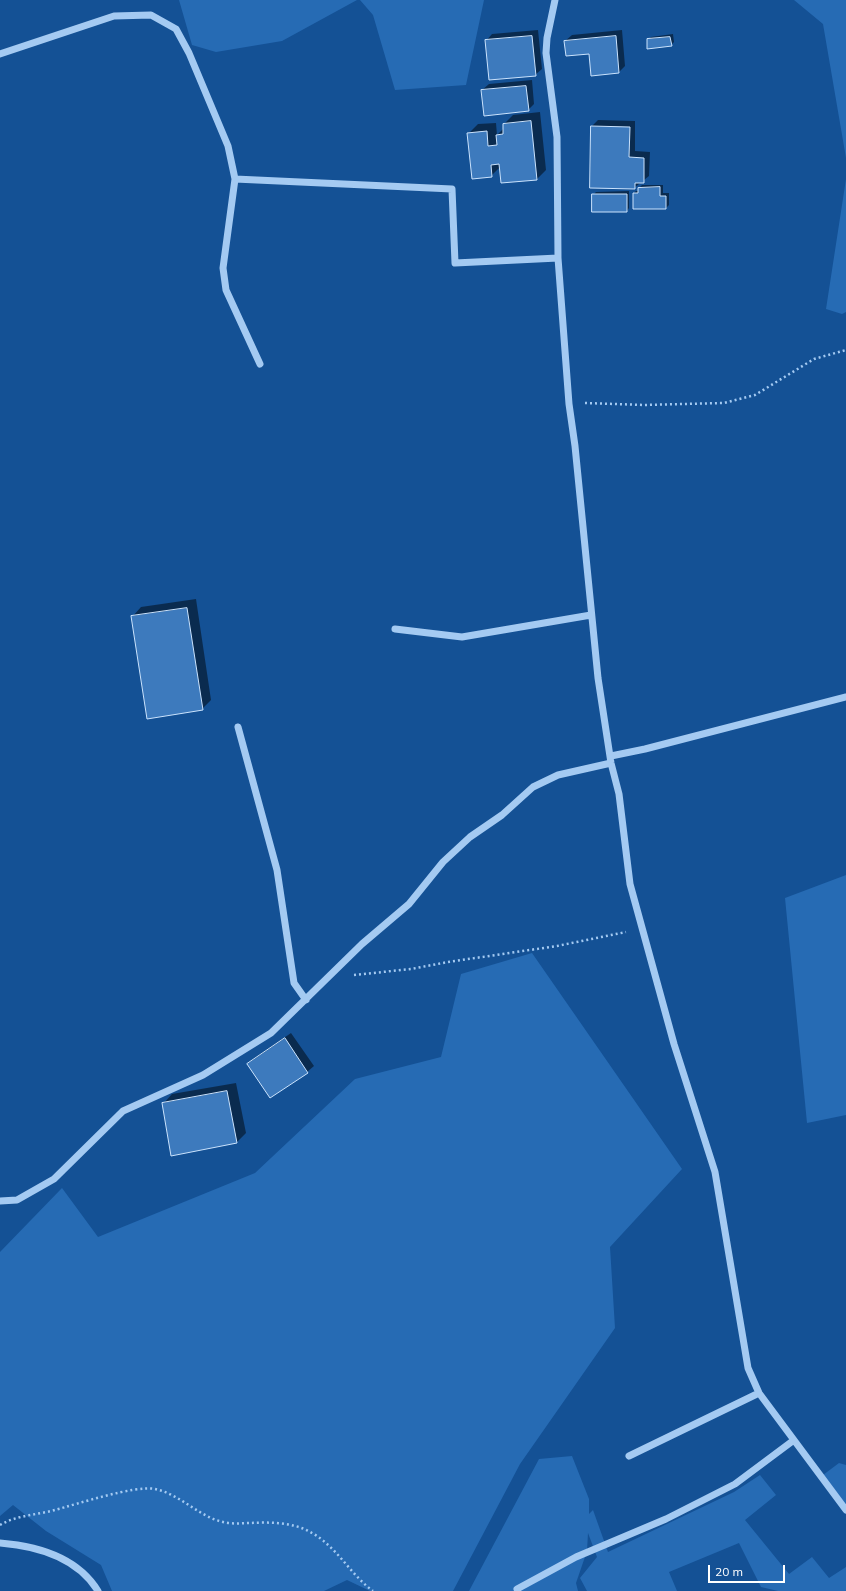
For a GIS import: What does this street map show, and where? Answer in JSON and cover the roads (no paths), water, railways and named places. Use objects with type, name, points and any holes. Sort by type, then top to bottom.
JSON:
[{"type":"street","points":[[555,0],[547,38],[546,53],[557,137],[558,258],[569,404],[575,446],[598,678],[611,760],[619,794],[630,884],[674,1044],[715,1172],[748,1368],[759,1393],[846,1510]]},
{"type":"street","points":[[0,54],[114,16],[151,15],[176,29],[189,53],[228,146],[235,179],[223,268],[226,290],[260,364]]},
{"type":"street","points":[[235,179],[452,189],[455,263],[558,258]]},
{"type":"street","points":[[395,629],[462,637],[591,615]]},
{"type":"street","points":[[0,1201],[17,1200],[54,1179],[123,1111],[203,1075],[272,1033],[362,944],[409,904],[443,862],[470,837],[502,815],[533,787],[558,775],[645,749],[846,698]]},
{"type":"street","points":[[238,727],[277,870],[294,983],[306,1000]]},
{"type":"street","points":[[629,1456],[759,1393]]},
{"type":"street","points":[[517,1589],[576,1557],[666,1519],[735,1484],[794,1440]]},
{"type":"street","points":[[0,1544],[23,1545],[55,1555],[79,1568],[98,1591]]}]
